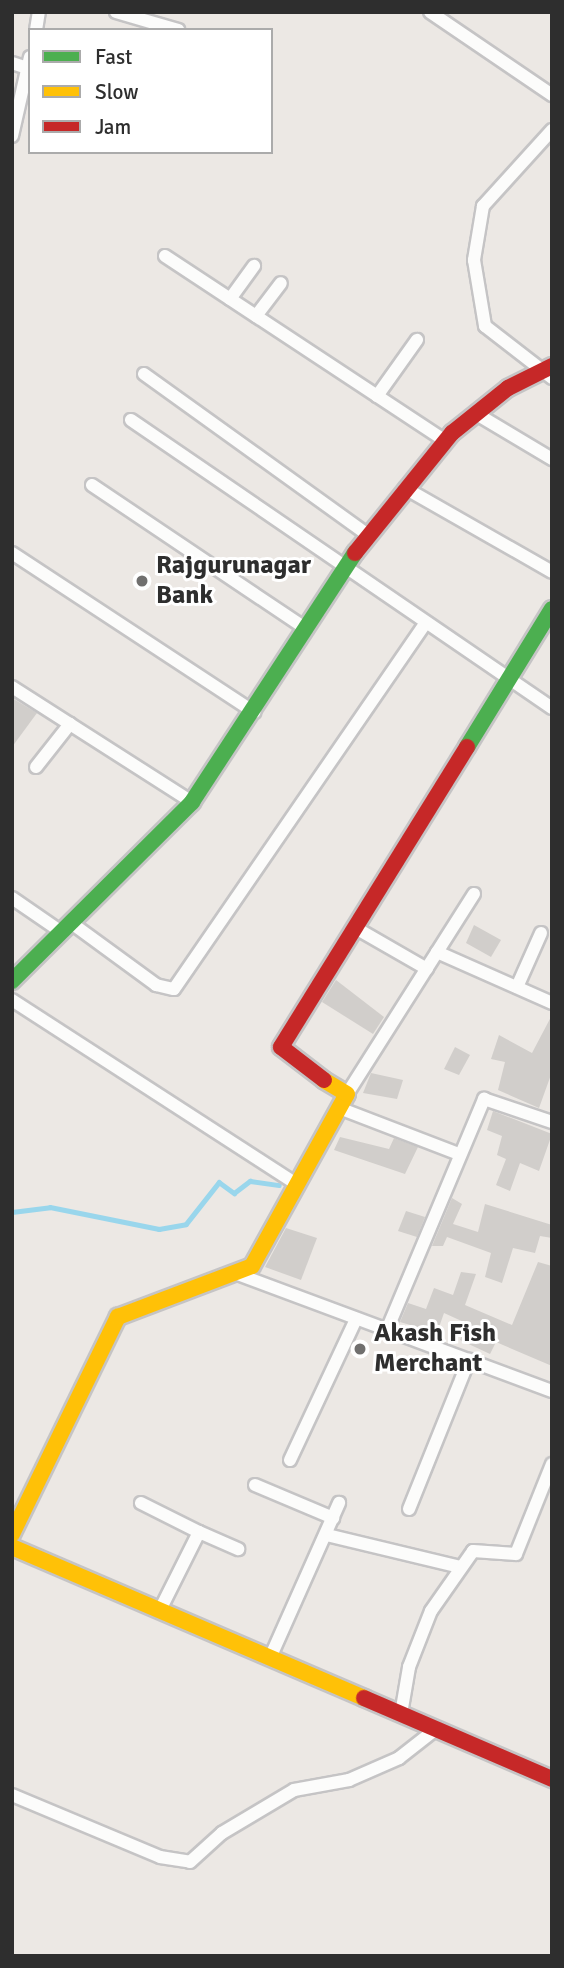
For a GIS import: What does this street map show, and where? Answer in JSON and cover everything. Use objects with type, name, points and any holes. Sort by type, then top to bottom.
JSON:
[{"type":"street","points":[[116,12],[171,28]]},
{"type":"street","points":[[430,12],[552,95]]},
{"type":"street","points":[[12,136],[28,67]]},
{"type":"street","points":[[12,981],[192,802],[254,712],[344,567],[405,488],[446,441],[475,412],[548,372],[485,326],[474,260],[482,205],[552,130]]},
{"type":"street","points":[[165,256],[446,441]]},
{"type":"street","points":[[230,299],[254,266]]},
{"type":"street","points":[[256,316],[281,283]]},
{"type":"street","points":[[377,396],[417,340]]},
{"type":"street","points":[[144,374],[368,535]]},
{"type":"street","points":[[475,412],[552,458]]},
{"type":"street","points":[[131,421],[552,708]]},
{"type":"street","points":[[92,485],[305,628]]},
{"type":"street","points":[[405,488],[552,572]]},
{"type":"street","points":[[12,553],[254,712]]},
{"type":"street","points":[[459,1154],[343,1101],[284,1055],[281,1047],[552,609]]},
{"type":"street","points":[[12,898],[65,926],[156,985],[174,989],[426,623]]},
{"type":"street","points":[[12,687],[192,802]]},
{"type":"street","points":[[36,767],[70,723]]},
{"type":"street","points":[[12,1534],[118,1317],[159,1297],[240,1275],[252,1266],[293,1182],[474,894]]},
{"type":"street","points":[[354,926],[427,969]]},
{"type":"street","points":[[517,987],[541,933]]},
{"type":"street","points":[[438,952],[552,1003]]},
{"type":"street","points":[[12,1000],[293,1182]]},
{"type":"street","points":[[387,1330],[484,1099],[552,1122]]},
{"type":"street","points":[[240,1275],[552,1391]]},
{"type":"street","points":[[290,1460],[356,1319]]},
{"type":"street","points":[[408,1509],[469,1360]]},
{"type":"street","points":[[401,1714],[422,1634],[460,1567],[473,1550],[516,1554],[552,1464]]},
{"type":"street","points":[[255,1485],[334,1518]]},
{"type":"street","points":[[141,1503],[238,1549]]},
{"type":"street","points":[[270,1658],[340,1503]]},
{"type":"street","points":[[160,1611],[199,1532]]},
{"type":"street","points":[[327,1535],[460,1567]]},
{"type":"street","points":[[12,1547],[552,1779]]},
{"type":"street","points":[[12,1796],[160,1857],[190,1862],[222,1833],[294,1790],[349,1780],[399,1758],[436,1729]]},
{"type":"building","points":[[12,698],[37,713],[12,747]]},
{"type":"building","points":[[474,925],[501,940],[491,957],[466,943]]},
{"type":"building","points":[[336,980],[384,1017],[373,1034],[322,1002]]},
{"type":"building","points":[[552,1015],[552,1072],[539,1108],[498,1090],[505,1062],[491,1059],[499,1035],[532,1053]]},
{"type":"building","points":[[455,1047],[470,1055],[459,1075],[444,1069]]},
{"type":"building","points":[[371,1073],[403,1080],[397,1099],[363,1093]]},
{"type":"building","points":[[493,1111],[552,1134],[539,1171],[520,1163],[510,1191],[496,1185],[506,1159],[497,1155],[502,1136],[487,1130]]},
{"type":"building","points":[[340,1137],[389,1149],[394,1138],[418,1147],[405,1174],[334,1150]]},
{"type":"building","points":[[452,1198],[462,1204],[453,1224],[478,1232],[485,1204],[552,1225],[552,1238],[540,1236],[535,1253],[513,1248],[502,1283],[485,1277],[491,1253],[447,1237],[443,1246],[432,1246]]},
{"type":"building","points":[[406,1211],[425,1217],[417,1237],[398,1231]]},
{"type":"building","points":[[286,1228],[317,1238],[301,1280],[265,1267]]},
{"type":"building","points":[[538,1262],[552,1266],[552,1366],[496,1342],[490,1354],[460,1340],[466,1323],[444,1313],[437,1333],[400,1322],[408,1303],[426,1309],[434,1288],[453,1295],[461,1272],[476,1274],[465,1305],[512,1325]]},
{"type":"waterway","points":[[12,1212],[50,1207],[159,1229],[186,1224],[219,1182],[234,1193],[250,1181],[279,1185]]},
{"type":"traffic: fast","points":[[12,981],[192,802],[355,553]]},
{"type":"traffic: fast","points":[[467,747],[552,609]]},
{"type":"traffic: slow","points":[[12,1534],[118,1317],[252,1266],[347,1094],[324,1080]]},
{"type":"traffic: slow","points":[[12,1547],[364,1698]]},
{"type":"traffic: jam","points":[[355,553],[452,433],[508,388],[552,366]]},
{"type":"traffic: jam","points":[[324,1080],[281,1047],[467,747]]},
{"type":"traffic: jam","points":[[364,1698],[552,1779]]},
{"type":"place","name":"Rajgurunagar Bank","points":[[142,581]]},
{"type":"place","name":"Akash Fish Merchant","points":[[360,1349]]}]
